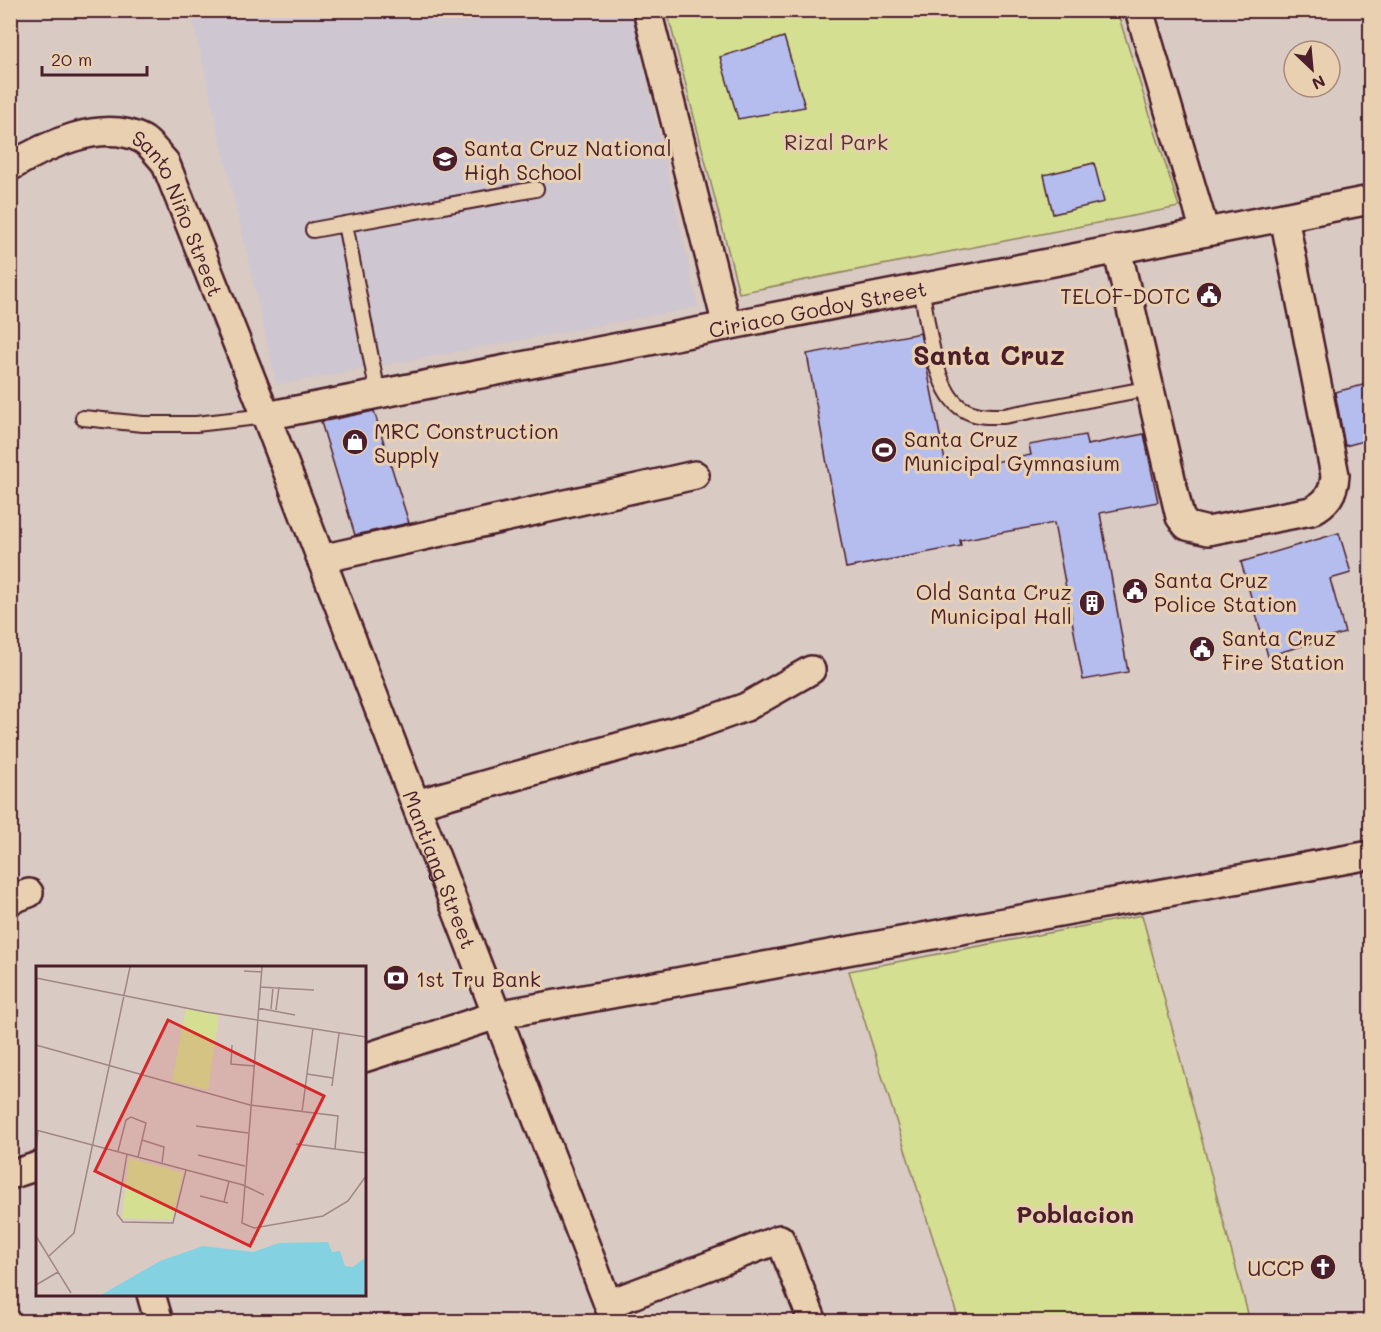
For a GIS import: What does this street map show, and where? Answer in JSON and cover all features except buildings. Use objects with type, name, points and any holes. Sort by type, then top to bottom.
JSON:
[{"type":"street","points":[[647,10],[727,326]]},
{"type":"street","points":[[1138,10],[1205,232]]},
{"type":"street","name":"Santo Niño Street","points":[[10,166],[38,150],[75,136],[113,132],[142,139],[165,162],[266,416]]},
{"type":"street","name":"Ciriaco Godoy Street","points":[[266,416],[1371,200]]},
{"type":"street","points":[[1117,249],[1175,507],[1187,526],[1208,531],[1311,511],[1321,506],[1329,498],[1334,486],[1335,475],[1284,217]]},
{"type":"street","name":"Mantiang Street","points":[[266,416],[612,1313]]},
{"type":"street","points":[[321,559],[695,475]]},
{"type":"street","points":[[416,804],[693,726],[746,707],[811,670]]},
{"type":"street","points":[[366,1058],[497,1015],[1371,855]]},
{"type":"street","points":[[10,1175],[36,1167]]},
{"type":"street","points":[[612,1313],[780,1239],[813,1322]]},
{"type":"street","points":[[152,1296],[159,1322]]},
{"type":"lane","points":[[313,230],[536,189]]},
{"type":"lane","points":[[345,224],[378,394]]},
{"type":"lane","points":[[921,288],[941,380],[950,398],[963,410],[981,416],[1004,416],[1150,388]]},
{"type":"lane","points":[[82,418],[143,424],[196,424],[266,416]]},
{"type":"shaded area","name":"Santa Cruz National High School","points":[[191,11],[631,11],[698,307],[277,385]]},
{"type":"green space","name":"Rizal Park","points":[[667,11],[1117,11],[1179,207],[739,293]]},
{"type":"green space","points":[[1142,915],[1250,1321],[959,1321],[849,971]]},
{"type":"place","name":"Santa Cruz National High School","points":[[445,159]]},
{"type":"place","name":"TELOF-DOTC","points":[[1209,295]]},
{"type":"place","name":"MRC Construction Supply","points":[[355,442]]},
{"type":"place","name":"Santa Cruz Municipal Gymnasium","points":[[884,450]]},
{"type":"place","name":"Santa Cruz Police Station","points":[[1135,591]]},
{"type":"place","name":"Old Santa Cruz Municipal Hall","points":[[1092,603]]},
{"type":"place","name":"Santa Cruz Fire Station","points":[[1202,649]]},
{"type":"place","name":"1st Tru Bank","points":[[396,978]]},
{"type":"place","name":"UCCP","points":[[1323,1267]]},
{"type":"district","name":"Santa Cruz","points":[[989,354]]},
{"type":"district","name":"Poblacion","points":[[1075,1213]]}]
